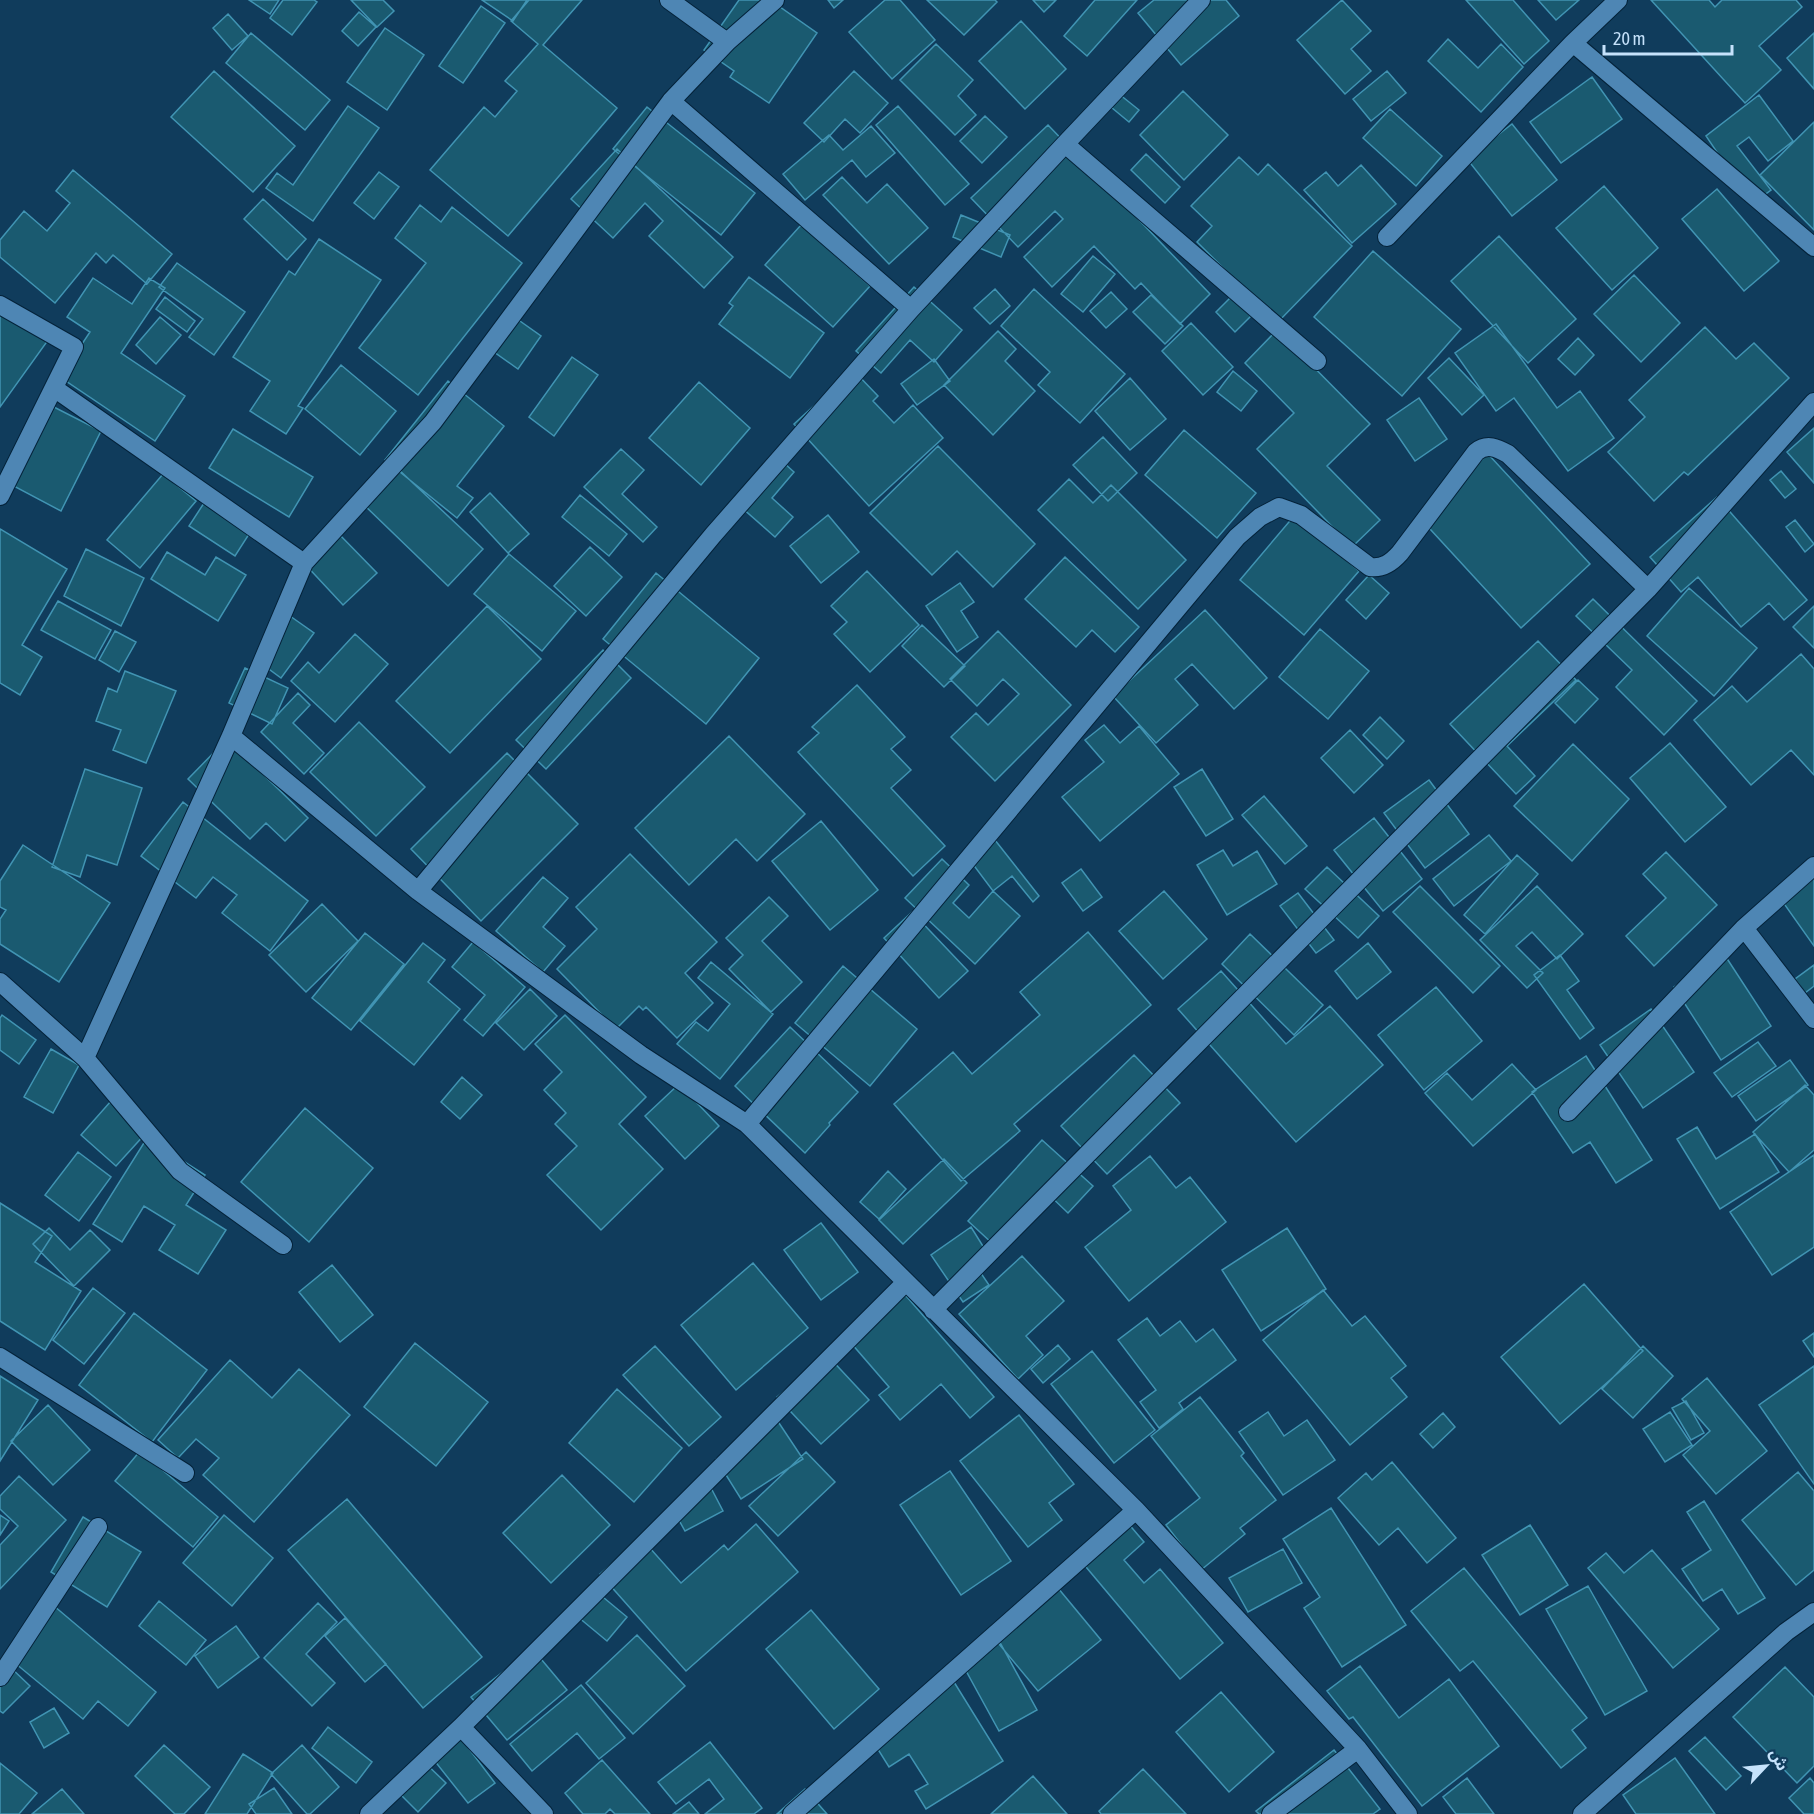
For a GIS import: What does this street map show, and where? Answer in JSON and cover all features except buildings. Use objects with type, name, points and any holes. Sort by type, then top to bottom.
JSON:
[{"type":"street","points":[[669,0],[727,42]]},
{"type":"street","points":[[85,1058],[231,736],[303,563],[433,422],[671,101],[727,42],[775,0]]},
{"type":"street","points":[[418,891],[713,535],[911,309],[1201,0]]},
{"type":"street","points":[[1387,237],[1573,43],[1618,0]]},
{"type":"street","points":[[1573,43],[1814,247]]},
{"type":"street","points":[[671,101],[911,309]]},
{"type":"street","points":[[1065,144],[1317,361]]},
{"type":"street","points":[[0,306],[74,346],[1,490]]},
{"type":"street","points":[[54,388],[303,563]]},
{"type":"street","points":[[933,1310],[1648,588],[1814,402]]},
{"type":"street","points":[[747,1124],[1237,537],[1260,517],[1279,507],[1300,515],[1370,567],[1377,568],[1393,561],[1400,553],[1476,452],[1481,447],[1496,447],[1508,454],[1648,588]]},
{"type":"street","points":[[231,736],[418,891],[641,1055],[747,1124],[1136,1510],[1358,1749],[1408,1814]]},
{"type":"street","points":[[1568,1112],[1744,928],[1814,866]]},
{"type":"street","points":[[1744,928],[1814,1019]]},
{"type":"street","points":[[0,982],[85,1058],[180,1171],[283,1245]]},
{"type":"street","points":[[369,1814],[461,1726],[906,1282]]},
{"type":"street","points":[[0,1357],[185,1473]]},
{"type":"street","points":[[792,1814],[1136,1510]]},
{"type":"street","points":[[0,1677],[98,1527]]},
{"type":"street","points":[[1582,1814],[1786,1632],[1814,1612]]},
{"type":"street","points":[[461,1726],[544,1814]]},
{"type":"street","points":[[1271,1814],[1358,1749]]}]
